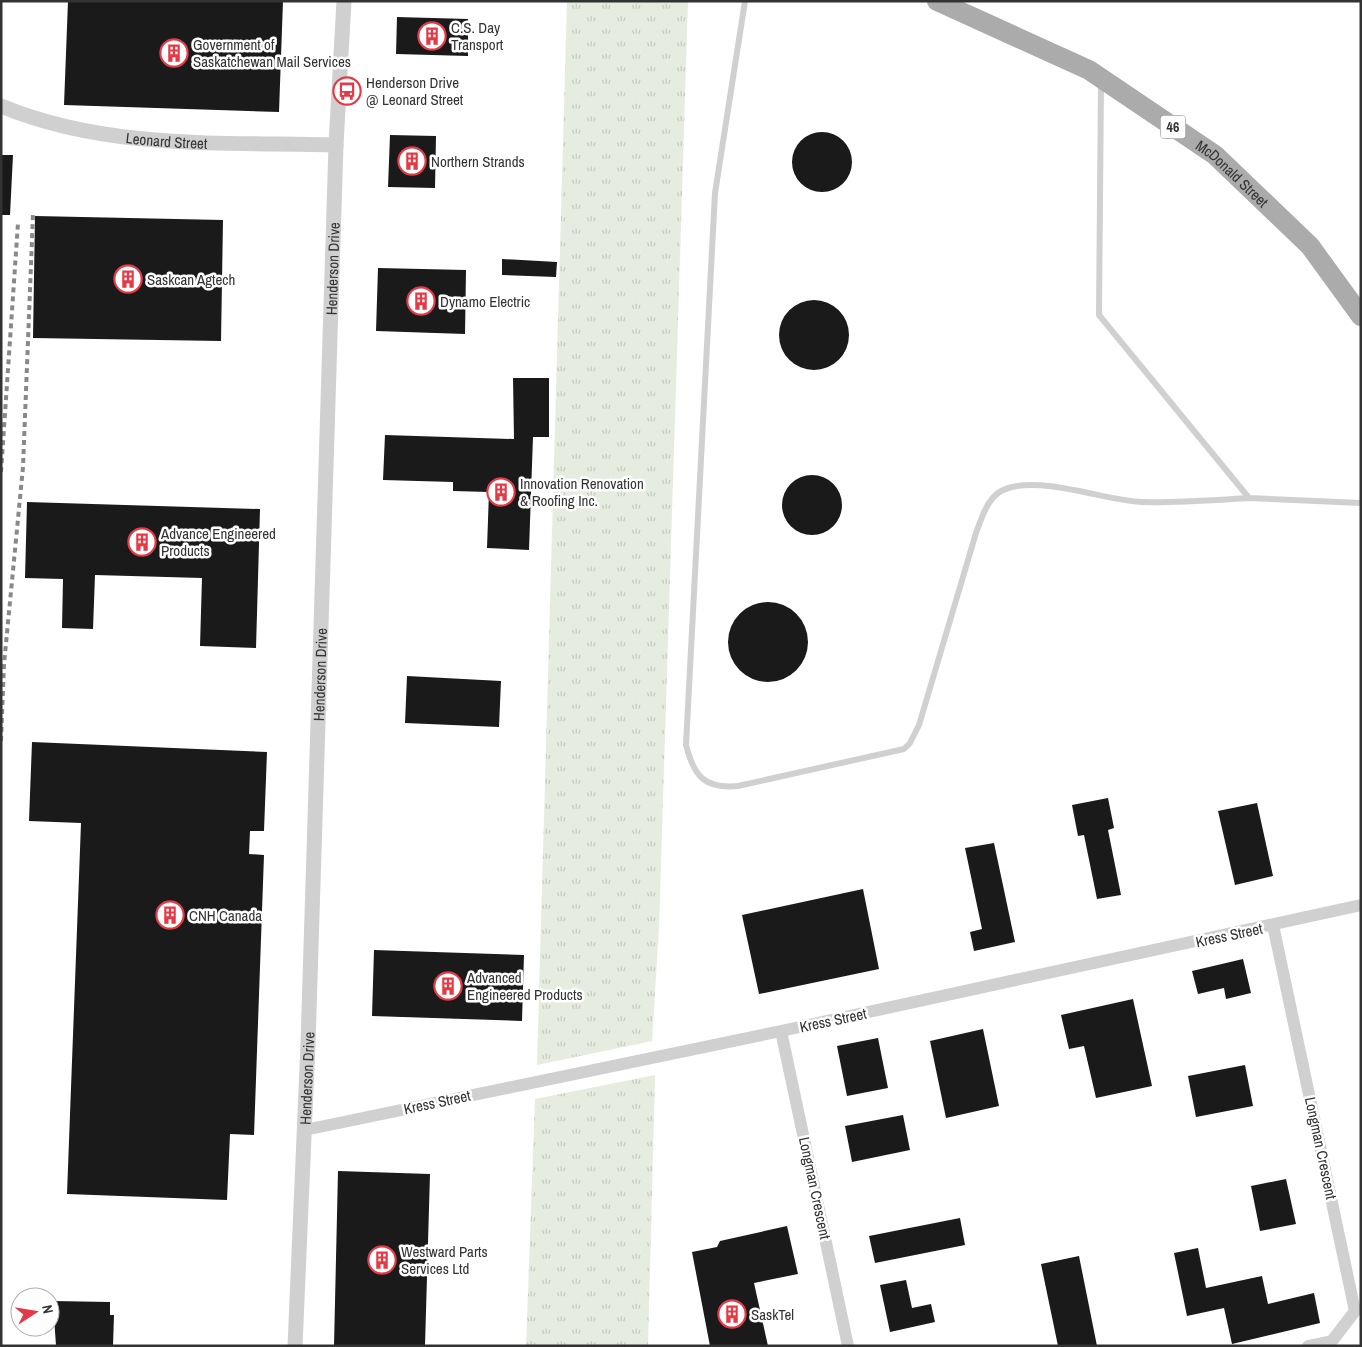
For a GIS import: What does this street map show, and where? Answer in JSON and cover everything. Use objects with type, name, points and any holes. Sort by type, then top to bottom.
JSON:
[{"type":"main road","name":"McDonald Street","points":[[937,1],[1089,70],[1215,156],[1310,246],[1361,316]]},
{"type":"street","name":"Henderson Drive","points":[[295,1346],[305,1130],[336,145],[344,1]]},
{"type":"street","name":"Leonard Street","points":[[1,106],[30,118],[73,130],[125,139],[336,145]]},
{"type":"street","name":"Kress Street","points":[[305,1130],[781,1031],[1361,905]]},
{"type":"street","name":"Longman Crescent","points":[[1274,925],[1355,1311],[1332,1341],[1308,1346]]},
{"type":"street","name":"Longman Crescent","points":[[781,1031],[848,1346]]},
{"type":"lane","points":[[745,1],[715,193],[686,745],[691,764],[709,785],[720,788],[738,786],[904,749],[910,743],[919,726],[976,533],[988,503],[998,493],[1016,487],[1046,486],[1140,502],[1249,498],[1361,503]]},
{"type":"lane","points":[[1101,78],[1099,315],[1249,498]]},
{"type":"green space","points":[[567,1],[688,1],[659,928],[652,1041],[537,1065]]},
{"type":"green space","points":[[655,1075],[648,1346],[526,1346],[535,1099]]},
{"type":"building","name":"Government of Saskatchewan Mail Services","points":[[68,1],[283,1],[279,112],[64,105]]},
{"type":"building","name":"C.S. Day Transport","points":[[397,17],[468,19],[468,56],[396,54]]},
{"type":"building","points":[[816,132],[828,132],[839,137],[847,145],[852,156],[850,174],[839,187],[828,192],[816,192],[805,187],[797,179],[792,168],[792,156],[797,145],[805,137]]},
{"type":"building","name":"Northern Strands","points":[[390,135],[436,136],[435,188],[388,187]]},
{"type":"building","points":[[1,155],[13,155],[10,215],[1,215]]},
{"type":"building","name":"Saskcan Agtech","points":[[35,216],[223,220],[221,341],[33,338]]},
{"type":"building","points":[[502,259],[557,262],[556,277],[502,275]]},
{"type":"building","name":"Dynamo Electric","points":[[378,268],[466,270],[465,334],[376,331]]},
{"type":"building","points":[[807,300],[821,300],[834,306],[843,315],[849,328],[847,348],[839,360],[821,370],[807,370],[794,364],[785,355],[779,342],[779,328],[785,315],[794,306]]},
{"type":"building","name":"Innovation Renovation & Roofing Inc.","points":[[513,378],[549,378],[549,437],[533,437],[529,550],[487,548],[489,492],[453,491],[453,482],[383,480],[385,435],[514,439]]},
{"type":"building","points":[[812,475],[824,477],[837,488],[842,505],[840,517],[829,530],[812,535],[800,533],[787,522],[782,505],[784,493],[795,480]]},
{"type":"building","name":"Advance Engineered Products","points":[[27,502],[260,509],[256,648],[200,646],[202,578],[95,575],[93,629],[62,628],[63,579],[25,578]]},
{"type":"building","points":[[768,602],[783,605],[796,614],[805,627],[808,642],[805,657],[796,670],[783,679],[768,682],[753,679],[740,670],[731,657],[728,642],[731,627],[740,614],[753,605]]},
{"type":"building","points":[[407,676],[501,681],[499,727],[405,723]]},
{"type":"building","name":"CNH Canada","points":[[32,742],[267,752],[264,831],[250,831],[249,854],[264,855],[254,1135],[230,1134],[227,1200],[67,1194],[81,823],[29,821]]},
{"type":"building","points":[[1108,798],[1114,828],[1108,830],[1121,895],[1097,899],[1084,835],[1078,836],[1072,805]]},
{"type":"building","points":[[1257,803],[1273,876],[1235,885],[1218,811]]},
{"type":"building","points":[[994,843],[1015,942],[974,951],[970,932],[982,929],[965,848]]},
{"type":"building","points":[[863,889],[879,969],[759,994],[742,915]]},
{"type":"building","name":"Advanced Engineered Products","points":[[374,950],[524,955],[522,1021],[372,1016]]},
{"type":"building","points":[[1243,959],[1251,993],[1226,999],[1224,988],[1198,994],[1192,971]]},
{"type":"building","points":[[1133,999],[1152,1086],[1096,1098],[1084,1046],[1069,1049],[1061,1015]]},
{"type":"building","points":[[983,1029],[999,1106],[946,1118],[930,1041]]},
{"type":"building","points":[[878,1038],[888,1088],[847,1096],[837,1046]]},
{"type":"building","points":[[1245,1065],[1253,1106],[1196,1117],[1188,1076]]},
{"type":"building","points":[[903,1115],[910,1150],[852,1162],[845,1126]]},
{"type":"building","name":"Westward Parts Services Ltd","points":[[338,1171],[430,1174],[425,1346],[334,1346]]},
{"type":"building","points":[[1286,1179],[1296,1224],[1260,1231],[1251,1186]]},
{"type":"building","points":[[960,1218],[965,1245],[875,1263],[869,1236]]},
{"type":"building","name":"SaskTel","points":[[787,1226],[798,1274],[754,1283],[768,1346],[710,1346],[692,1252],[717,1247],[720,1241]]},
{"type":"building","points":[[1198,1248],[1206,1288],[1262,1276],[1268,1304],[1314,1293],[1320,1323],[1232,1344],[1224,1308],[1187,1316],[1174,1253]]},
{"type":"building","points":[[1079,1256],[1097,1346],[1058,1346],[1041,1264]]},
{"type":"building","points":[[906,1280],[912,1308],[931,1304],[935,1322],[890,1332],[880,1285]]},
{"type":"building","points":[[60,1301],[110,1302],[110,1315],[114,1315],[113,1346],[56,1346],[55,1337],[60,1337]]},
{"type":"railway","points":[[1,741],[4,664],[23,467],[33,214]]},
{"type":"railway","points":[[1,472],[18,223]]},
{"type":"place","name":"C.S. Day Transport","points":[[432,36]]},
{"type":"place","name":"Government of Saskatchewan Mail Services","points":[[174,53]]},
{"type":"place","name":"Henderson Drive @ Leonard Street","points":[[347,91]]},
{"type":"place","name":"Northern Strands","points":[[412,161]]},
{"type":"place","name":"Saskcan Agtech","points":[[128,279]]},
{"type":"place","name":"Dynamo Electric","points":[[421,301]]},
{"type":"place","name":"Innovation Renovation & Roofing Inc.","points":[[501,492]]},
{"type":"place","name":"Advance Engineered Products","points":[[142,542]]},
{"type":"place","name":"CNH Canada","points":[[170,915]]},
{"type":"place","name":"Advanced Engineered Products","points":[[448,986]]},
{"type":"place","name":"Westward Parts Services Ltd","points":[[382,1260]]},
{"type":"place","name":"SaskTel","points":[[732,1314]]}]
